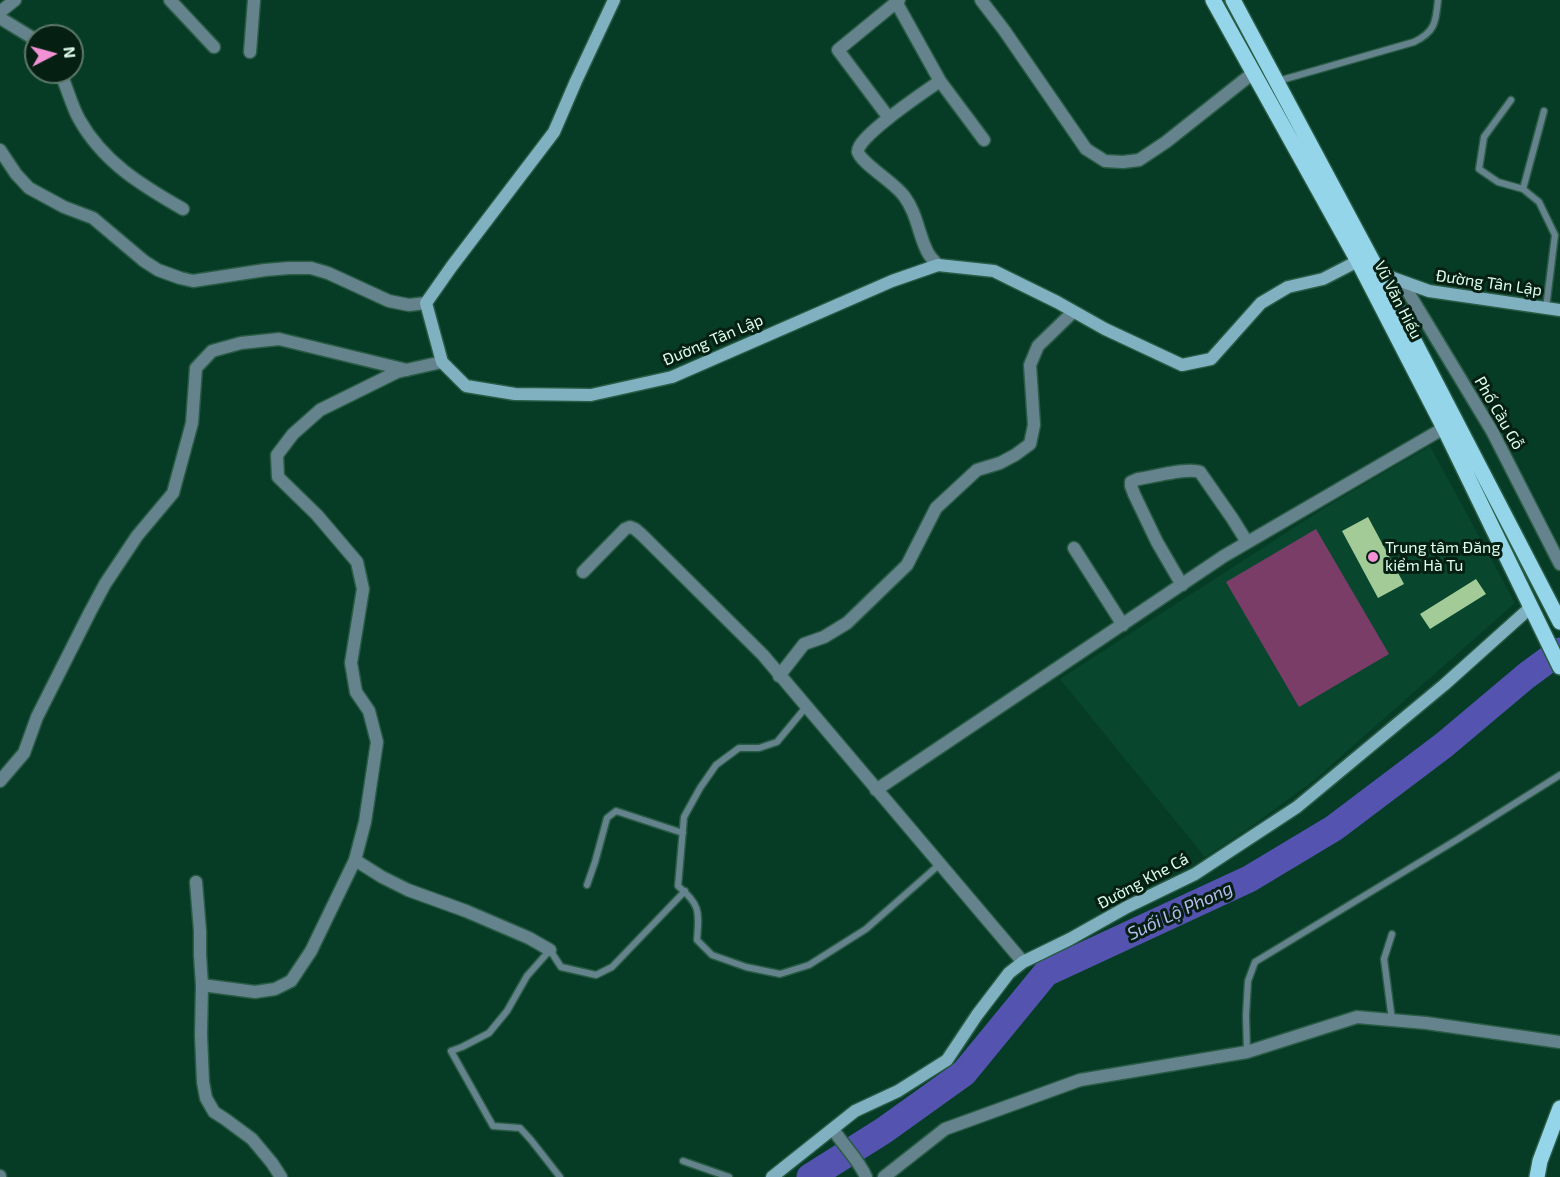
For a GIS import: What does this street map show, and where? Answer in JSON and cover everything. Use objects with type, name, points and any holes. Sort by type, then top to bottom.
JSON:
[{"type":"main road","name":"Vũ Văn Hiếu","points":[[1213,0],[1358,261],[1444,428],[1560,667]]},
{"type":"main road","name":"Vũ Văn Hiếu","points":[[1233,0],[1379,273],[1559,620]]},
{"type":"main road","points":[[1537,1177],[1540,1161],[1560,1107]]},
{"type":"street","points":[[0,12],[15,0]]},
{"type":"street","points":[[170,0],[214,47]]},
{"type":"street","points":[[250,52],[254,0]]},
{"type":"street","points":[[0,150],[16,174],[29,188],[64,207],[93,218],[151,266],[180,278],[193,281],[281,269],[311,268],[328,273],[389,301],[409,305],[426,303],[554,132],[614,0]]},
{"type":"street","points":[[981,0],[1005,30],[1086,149],[1105,161],[1139,160],[1166,142],[1254,73]]},
{"type":"street","points":[[889,118],[838,50],[897,1],[940,81],[984,140]]},
{"type":"street","points":[[0,18],[24,33]]},
{"type":"street","points":[[938,265],[928,254],[914,212],[902,193],[892,182],[863,160],[858,152],[858,146],[889,118],[940,81]]},
{"type":"street","points":[[65,84],[79,119],[100,149],[124,172],[183,209]]},
{"type":"street","name":"Đường Tân Lập","points":[[426,303],[442,362],[466,386],[515,394],[591,394],[672,377],[892,281],[938,265],[994,271],[1105,329],[1182,365],[1211,359],[1261,303],[1288,287],[1323,279],[1358,261]]},
{"type":"street","name":"Đường Tân Lập","points":[[1379,273],[1429,291],[1560,310]]},
{"type":"street","name":"Phố Cầu Gỗ","points":[[1402,282],[1492,431],[1560,564]]},
{"type":"street","points":[[779,676],[804,644],[824,637],[848,623],[907,565],[936,508],[977,470],[1000,463],[1030,444],[1034,424],[1030,365],[1038,346],[1073,312]]},
{"type":"street","points":[[0,781],[24,753],[37,717],[105,584],[137,536],[173,493],[192,423],[196,368],[212,351],[241,343],[279,339],[408,370]]},
{"type":"street","points":[[202,985],[255,992],[275,990],[291,981],[311,951],[355,860],[365,822],[377,742],[369,711],[356,692],[351,663],[363,589],[357,562],[317,515],[278,477],[277,455],[293,434],[320,410],[397,372],[442,362]]},
{"type":"street","points":[[876,790],[1247,542],[1444,428]]},
{"type":"street","points":[[1182,585],[1157,542],[1134,494],[1131,482],[1186,470],[1200,472],[1247,542]]},
{"type":"street","points":[[583,572],[625,529],[635,529],[763,655],[1023,962]]},
{"type":"street","points":[[1074,548],[1123,624]]},
{"type":"street","name":"Đường Khe Cá","points":[[772,1177],[855,1111],[898,1091],[946,1060],[976,1015],[1010,973],[1023,962],[1195,873],[1297,807],[1444,685],[1531,607]]},
{"type":"street","points":[[355,860],[382,878],[466,911],[529,938],[550,950]]},
{"type":"street","points":[[196,882],[202,985],[203,1082],[206,1098],[214,1112],[252,1139],[272,1163],[280,1177]]},
{"type":"street","points":[[884,1177],[945,1129],[1080,1080],[1247,1052],[1357,1017],[1426,1023],[1560,1042]]},
{"type":"street","points":[[833,1129],[865,1174]]},
{"type":"lane","points":[[1277,82],[1423,38],[1432,30],[1438,0]]},
{"type":"lane","points":[[1511,100],[1484,137],[1479,169],[1498,182],[1523,189],[1539,202],[1555,235],[1546,308]]},
{"type":"lane","points":[[1523,189],[1544,111]]},
{"type":"lane","points":[[806,708],[777,742],[759,748],[739,748],[716,765],[684,817],[678,886],[692,897],[699,915],[697,940],[712,955],[746,967],[780,975],[809,964],[867,928],[940,864]]},
{"type":"lane","points":[[1247,1052],[1248,981],[1255,962],[1560,775]]},
{"type":"lane","points":[[587,885],[607,818],[616,811],[683,833]]},
{"type":"lane","points":[[560,1177],[520,1128],[493,1126],[451,1051],[489,1033],[507,1011],[526,976],[550,950],[561,967],[596,975],[612,967],[685,891]]},
{"type":"lane","points":[[1392,934],[1384,959],[1392,1020]]},
{"type":"lane","points":[[683,1161],[729,1177]]},
{"type":"shaded area","points":[[1430,446],[1515,603],[1313,781],[1205,857],[1060,679],[1326,507]]},
{"type":"shaded area","points":[[1316,529],[1389,654],[1299,707],[1226,582]]},
{"type":"building","name":"Trung tâm Đăng kiểm Hà Tu","points":[[1368,517],[1404,584],[1378,598],[1342,531]]},
{"type":"building","points":[[1476,579],[1486,594],[1430,629],[1420,614]]},
{"type":"waterway","name":"Suối Lộ Phong","points":[[810,1177],[883,1131],[964,1073],[1046,973],[1249,879],[1334,828],[1444,745],[1526,676],[1560,651]]},
{"type":"place","name":"Trung tâm Đăng kiểm Hà Tu","points":[[1373,557]]}]
